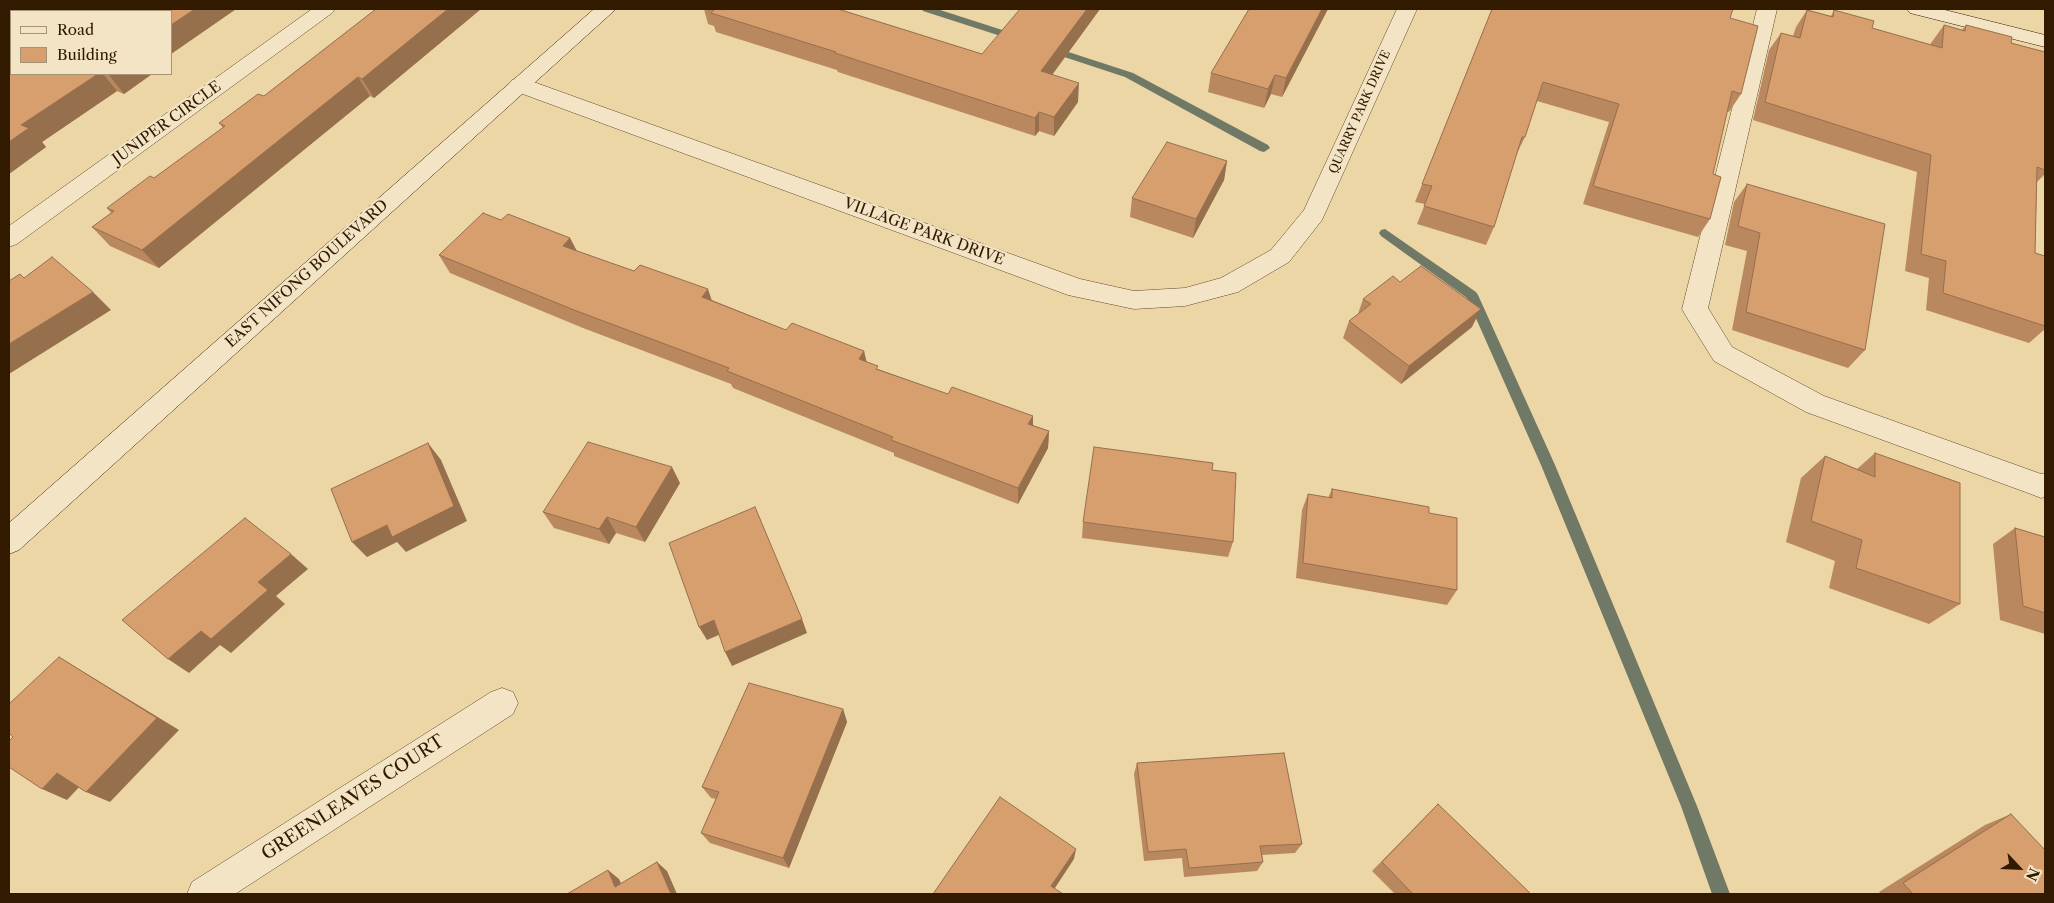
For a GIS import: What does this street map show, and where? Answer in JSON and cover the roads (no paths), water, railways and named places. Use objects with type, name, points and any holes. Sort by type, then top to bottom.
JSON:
[{"type":"street","name":"JUNIPER CIRCLE","points":[[9,238],[325,9]]},
{"type":"street","name":"EAST NIFONG BOULEVARD","points":[[9,541],[606,9]]},
{"type":"street","name":"QUARRY PARK DRIVE","points":[[1314,214],[1407,9]]},
{"type":"street","points":[[1767,9],[1695,309],[1723,354],[1815,404],[2041,486],[2045,485]]},
{"type":"street","points":[[1917,9],[2045,40]]},
{"type":"street","name":"VILLAGE PARK DRIVE","points":[[520,85],[1077,288],[1134,300],[1184,297],[1229,285],[1280,256],[1314,214]]},
{"type":"street","name":"GREENLEAVES COURT","points":[[204,894],[502,703]]},
{"type":"waterway","points":[[927,9],[1017,38]]},
{"type":"waterway","points":[[1050,49],[1129,75],[1264,148]]},
{"type":"waterway","points":[[1385,233],[1472,295],[1548,465],[1689,806],[1721,894]]}]
